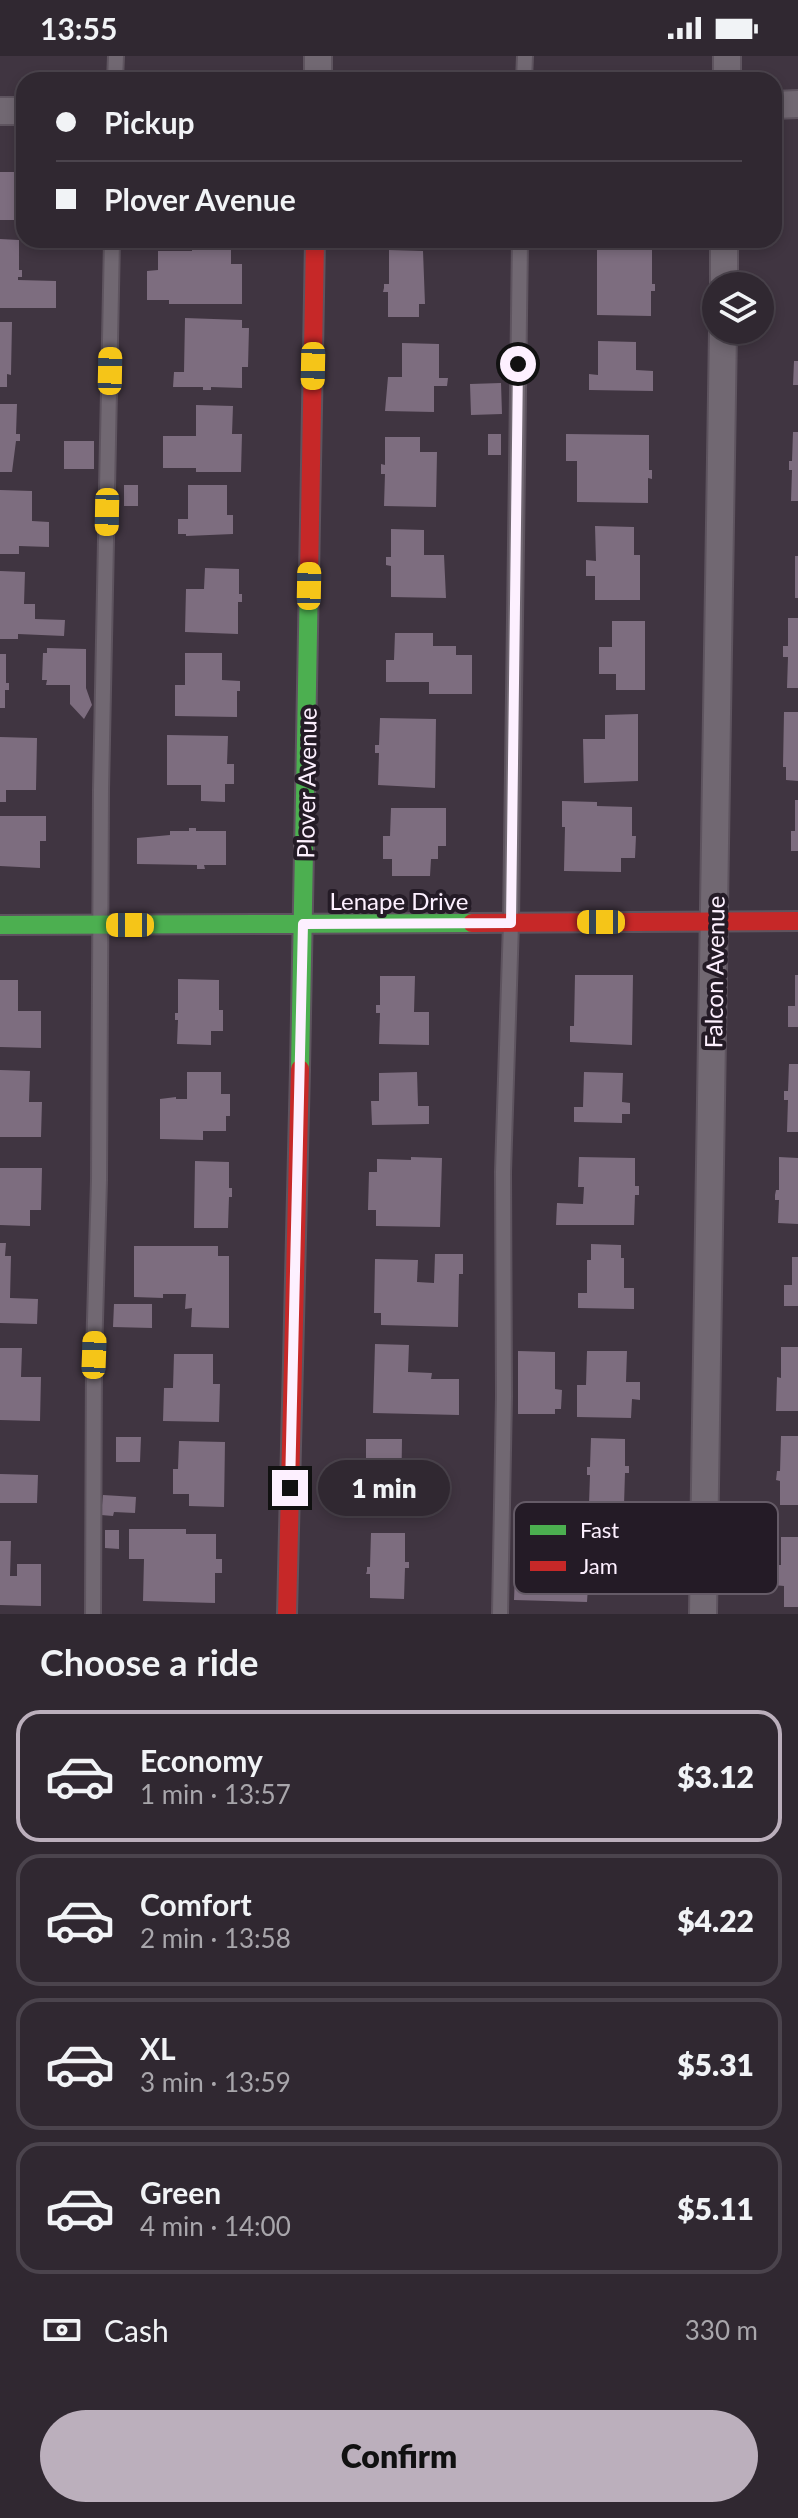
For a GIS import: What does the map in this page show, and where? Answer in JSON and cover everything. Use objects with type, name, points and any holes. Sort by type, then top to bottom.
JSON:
[{"type":"street","name":"Plover Avenue","points":[[287,1614],[315,248]]},
{"type":"street","points":[[724,248],[724,272]]},
{"type":"street","name":"Falcon Avenue","points":[[705,1502],[723,344]]},
{"type":"street","name":"Lenape Drive","points":[[0,925],[798,921]]},
{"type":"street","name":"Falcon Avenue","points":[[703,1594],[703,1614]]},
{"type":"lane","points":[[93,1614],[94,1355],[112,248]]},
{"type":"lane","points":[[500,1614],[504,1396],[503,1172],[511,923],[520,248]]},
{"type":"building","points":[[0,172],[16,172],[16,220],[0,220]]},
{"type":"building","points":[[0,239],[16,240],[19,270],[22,270],[22,277],[18,280],[56,281],[56,308],[0,308]]},
{"type":"building","points":[[192,248],[231,248],[231,264],[242,264],[242,304],[169,304],[169,300],[147,300],[147,271],[158,270],[158,251],[192,251]]},
{"type":"building","points":[[597,248],[652,248],[652,284],[655,284],[655,291],[651,291],[651,316],[597,315]]},
{"type":"building","points":[[389,250],[423,251],[425,304],[419,304],[419,317],[388,317],[388,292],[383,292],[384,284],[389,284]]},
{"type":"building","points":[[185,318],[242,320],[242,328],[249,328],[248,367],[242,367],[242,388],[211,387],[211,390],[203,390],[203,387],[173,387],[174,372],[184,372]]},
{"type":"building","points":[[0,322],[12,322],[11,375],[7,374],[7,387],[0,387]]},
{"type":"building","points":[[598,341],[636,342],[636,370],[653,371],[653,391],[589,390],[589,374],[598,375]]},
{"type":"building","points":[[402,343],[439,344],[439,378],[448,378],[447,386],[434,386],[434,412],[385,411],[388,377],[402,377]]},
{"type":"building","points":[[794,361],[798,361],[798,385],[793,385]]},
{"type":"building","points":[[501,383],[502,414],[471,415],[470,384]]},
{"type":"building","points":[[0,404],[17,404],[16,434],[20,434],[20,441],[16,441],[12,472],[0,472]]},
{"type":"building","points":[[196,405],[233,406],[232,434],[242,434],[241,472],[163,468],[163,436],[196,436]]},
{"type":"building","points":[[793,432],[798,432],[798,501],[791,501],[792,470],[789,470],[789,461],[792,461]]},
{"type":"building","points":[[488,434],[501,434],[501,455],[488,455]]},
{"type":"building","points":[[566,434],[649,435],[652,479],[648,478],[648,503],[577,502],[577,461],[566,461]]},
{"type":"building","points":[[385,437],[420,437],[420,452],[437,452],[436,507],[384,506],[385,474],[381,474],[381,464],[385,465]]},
{"type":"building","points":[[64,441],[94,441],[94,469],[64,469]]},
{"type":"building","points":[[124,485],[138,485],[138,506],[124,506]]},
{"type":"building","points":[[188,485],[227,485],[227,515],[233,515],[233,534],[178,534],[178,519],[188,519]]},
{"type":"building","points":[[0,490],[32,491],[32,521],[49,522],[49,547],[19,546],[19,554],[0,554]]},
{"type":"building","points":[[595,526],[634,527],[634,555],[640,555],[640,600],[595,600],[595,576],[586,576],[586,560],[596,561]]},
{"type":"building","points":[[391,529],[424,530],[424,555],[444,555],[446,598],[391,597],[391,566],[386,565],[386,557],[391,557]]},
{"type":"building","points":[[795,556],[798,556],[798,598],[795,598]]},
{"type":"building","points":[[205,568],[239,569],[242,602],[238,602],[238,634],[185,632],[186,589],[204,589]]},
{"type":"building","points":[[0,571],[25,572],[24,604],[35,604],[35,619],[65,620],[64,636],[18,634],[18,639],[0,639]]},
{"type":"building","points":[[788,618],[798,618],[798,688],[787,688],[788,657],[783,657],[783,646],[788,646]]},
{"type":"building","points":[[612,621],[645,621],[645,690],[616,690],[616,674],[599,674],[599,647],[612,647]]},
{"type":"building","points":[[395,633],[433,633],[433,646],[456,646],[456,655],[472,655],[472,694],[429,694],[429,682],[386,682],[386,660],[394,660]]},
{"type":"building","points":[[47,648],[86,649],[86,688],[92,705],[84,719],[70,704],[70,685],[46,685],[47,680],[42,680],[43,653],[47,653]]},
{"type":"building","points":[[185,653],[222,653],[222,680],[240,681],[237,717],[175,716],[175,685],[185,685]]},
{"type":"building","points":[[0,654],[6,654],[6,683],[9,683],[9,690],[5,690],[5,708],[0,708]]},
{"type":"building","points":[[784,712],[798,712],[798,781],[786,780],[786,767],[783,767]]},
{"type":"building","points":[[638,714],[638,781],[584,783],[583,739],[605,739],[605,715]]},
{"type":"building","points":[[380,718],[436,719],[435,788],[378,785],[379,753],[375,753],[375,745],[379,745]]},
{"type":"building","points":[[167,735],[228,736],[227,764],[234,764],[234,784],[225,784],[225,802],[201,801],[201,785],[167,785]]},
{"type":"building","points":[[0,737],[37,738],[36,790],[6,790],[6,802],[0,802]]},
{"type":"building","points":[[795,800],[798,800],[798,851],[791,851],[791,831],[795,831]]},
{"type":"building","points":[[562,801],[632,807],[635,858],[621,858],[621,872],[564,871]]},
{"type":"building","points":[[391,808],[446,808],[446,846],[438,846],[438,859],[431,859],[430,876],[392,876],[392,859],[383,859],[383,836],[390,836]]},
{"type":"building","points":[[0,816],[46,816],[46,841],[40,841],[40,868],[0,866]]},
{"type":"building","points":[[189,828],[196,828],[196,831],[226,831],[226,865],[204,865],[205,869],[197,869],[197,865],[137,864],[137,838],[170,835],[170,831],[189,831]]},
{"type":"building","points":[[575,975],[633,975],[632,1045],[570,1042],[570,1026],[574,1026]]},
{"type":"building","points":[[795,975],[798,975],[798,1027],[788,1027],[788,1006],[795,1006]]},
{"type":"building","points":[[380,976],[415,976],[414,1012],[429,1012],[429,1045],[379,1044],[380,1013],[376,1013],[376,1005],[380,1005]]},
{"type":"building","points":[[178,979],[219,980],[223,1031],[211,1031],[211,1045],[177,1044],[178,1020],[175,1020],[175,1013],[178,1013]]},
{"type":"building","points":[[0,980],[18,980],[18,1011],[41,1011],[41,1048],[0,1047]]},
{"type":"building","points":[[789,1064],[798,1064],[798,1132],[787,1132],[788,1100],[784,1100],[784,1091],[788,1091]]},
{"type":"building","points":[[0,1070],[30,1071],[29,1102],[42,1102],[41,1137],[0,1137]]},
{"type":"building","points":[[187,1072],[221,1072],[221,1094],[230,1094],[226,1131],[203,1131],[203,1140],[160,1139],[160,1099],[187,1099]]},
{"type":"building","points":[[417,1072],[418,1106],[429,1106],[429,1124],[372,1125],[371,1101],[379,1101],[379,1073]]},
{"type":"building","points":[[584,1072],[623,1073],[622,1102],[630,1103],[630,1114],[622,1114],[622,1123],[574,1122],[574,1107],[583,1107]]},
{"type":"building","points":[[411,1157],[442,1158],[440,1227],[376,1226],[376,1210],[368,1210],[369,1172],[377,1172],[377,1159],[411,1160]]},
{"type":"building","points":[[579,1157],[635,1158],[635,1186],[639,1186],[639,1195],[635,1195],[634,1225],[556,1225],[557,1203],[583,1204],[584,1187],[578,1187]]},
{"type":"building","points":[[779,1157],[798,1158],[798,1224],[778,1223],[779,1200],[775,1200],[775,1195],[779,1190]]},
{"type":"building","points":[[195,1161],[229,1162],[232,1197],[229,1197],[228,1228],[194,1228]]},
{"type":"building","points":[[0,1168],[42,1168],[41,1210],[30,1210],[30,1226],[0,1225]]},
{"type":"building","points":[[0,1243],[6,1243],[5,1256],[11,1256],[10,1298],[38,1299],[37,1324],[0,1323]]},
{"type":"building","points":[[591,1244],[621,1245],[624,1288],[634,1288],[634,1309],[578,1308],[578,1293],[587,1293],[587,1260],[591,1260]]},
{"type":"building","points":[[134,1246],[218,1246],[218,1256],[229,1256],[229,1328],[191,1327],[192,1308],[185,1309],[186,1294],[163,1294],[163,1298],[134,1297]]},
{"type":"building","points":[[435,1254],[463,1254],[463,1274],[459,1274],[458,1327],[381,1325],[381,1313],[374,1313],[375,1259],[418,1260],[417,1282],[434,1283]]},
{"type":"building","points":[[792,1257],[798,1257],[798,1306],[784,1306],[784,1285],[792,1285]]},
{"type":"building","points":[[114,1304],[152,1304],[152,1328],[113,1327]]},
{"type":"building","points":[[375,1344],[409,1345],[408,1372],[432,1373],[431,1379],[459,1379],[459,1415],[373,1413]]},
{"type":"building","points":[[781,1347],[798,1347],[798,1411],[776,1411],[777,1377],[781,1378]]},
{"type":"building","points":[[0,1348],[22,1348],[21,1377],[41,1377],[40,1421],[0,1420]]},
{"type":"building","points":[[518,1351],[555,1352],[555,1389],[562,1390],[561,1409],[555,1409],[555,1414],[518,1414]]},
{"type":"building","points":[[587,1351],[627,1351],[626,1382],[640,1382],[640,1400],[632,1399],[631,1418],[577,1417],[577,1385],[586,1385]]},
{"type":"building","points":[[174,1354],[213,1354],[213,1384],[220,1384],[219,1422],[163,1421],[164,1388],[173,1388]]},
{"type":"building","points":[[781,1436],[798,1436],[798,1505],[780,1505],[780,1481],[776,1480],[777,1471],[780,1471]]},
{"type":"building","points":[[116,1437],[141,1437],[140,1462],[116,1462]]},
{"type":"building","points":[[591,1438],[625,1439],[625,1466],[629,1466],[629,1473],[625,1473],[624,1502],[589,1502],[590,1475],[587,1475],[587,1467],[590,1467]]},
{"type":"building","points":[[366,1439],[402,1439],[401,1506],[366,1505]]},
{"type":"building","points":[[179,1441],[225,1442],[224,1507],[189,1506],[189,1494],[173,1494],[173,1469],[178,1469]]},
{"type":"building","points":[[0,1474],[38,1475],[37,1503],[0,1503]]},
{"type":"building","points":[[103,1495],[136,1497],[135,1513],[101,1515]]},
{"type":"building","points":[[129,1529],[186,1529],[186,1534],[216,1534],[216,1559],[222,1559],[222,1573],[215,1573],[215,1603],[143,1601],[144,1559],[129,1559]]},
{"type":"building","points":[[105,1530],[119,1530],[119,1549],[105,1548]]},
{"type":"building","points":[[371,1533],[405,1533],[405,1562],[409,1562],[409,1568],[405,1568],[404,1599],[370,1598],[370,1574],[366,1574],[367,1567],[370,1567]]},
{"type":"building","points":[[781,1537],[798,1537],[798,1607],[784,1607],[784,1586],[778,1585],[778,1565],[781,1565]]},
{"type":"building","points":[[0,1541],[11,1541],[10,1576],[17,1576],[17,1564],[41,1564],[41,1606],[0,1605]]},
{"type":"building","points":[[514,1594],[588,1594],[587,1602],[514,1600]]},
{"type":"traffic: fast","points":[[300,1069],[309,577]]},
{"type":"traffic: fast","points":[[0,925],[472,923]]},
{"type":"traffic: jam","points":[[309,577],[315,248]]},
{"type":"traffic: jam","points":[[472,923],[798,921]]},
{"type":"traffic: jam","points":[[287,1614],[300,1069]]},
{"type":"route","points":[[290,1488],[303,924],[511,923],[518,364]]}]
